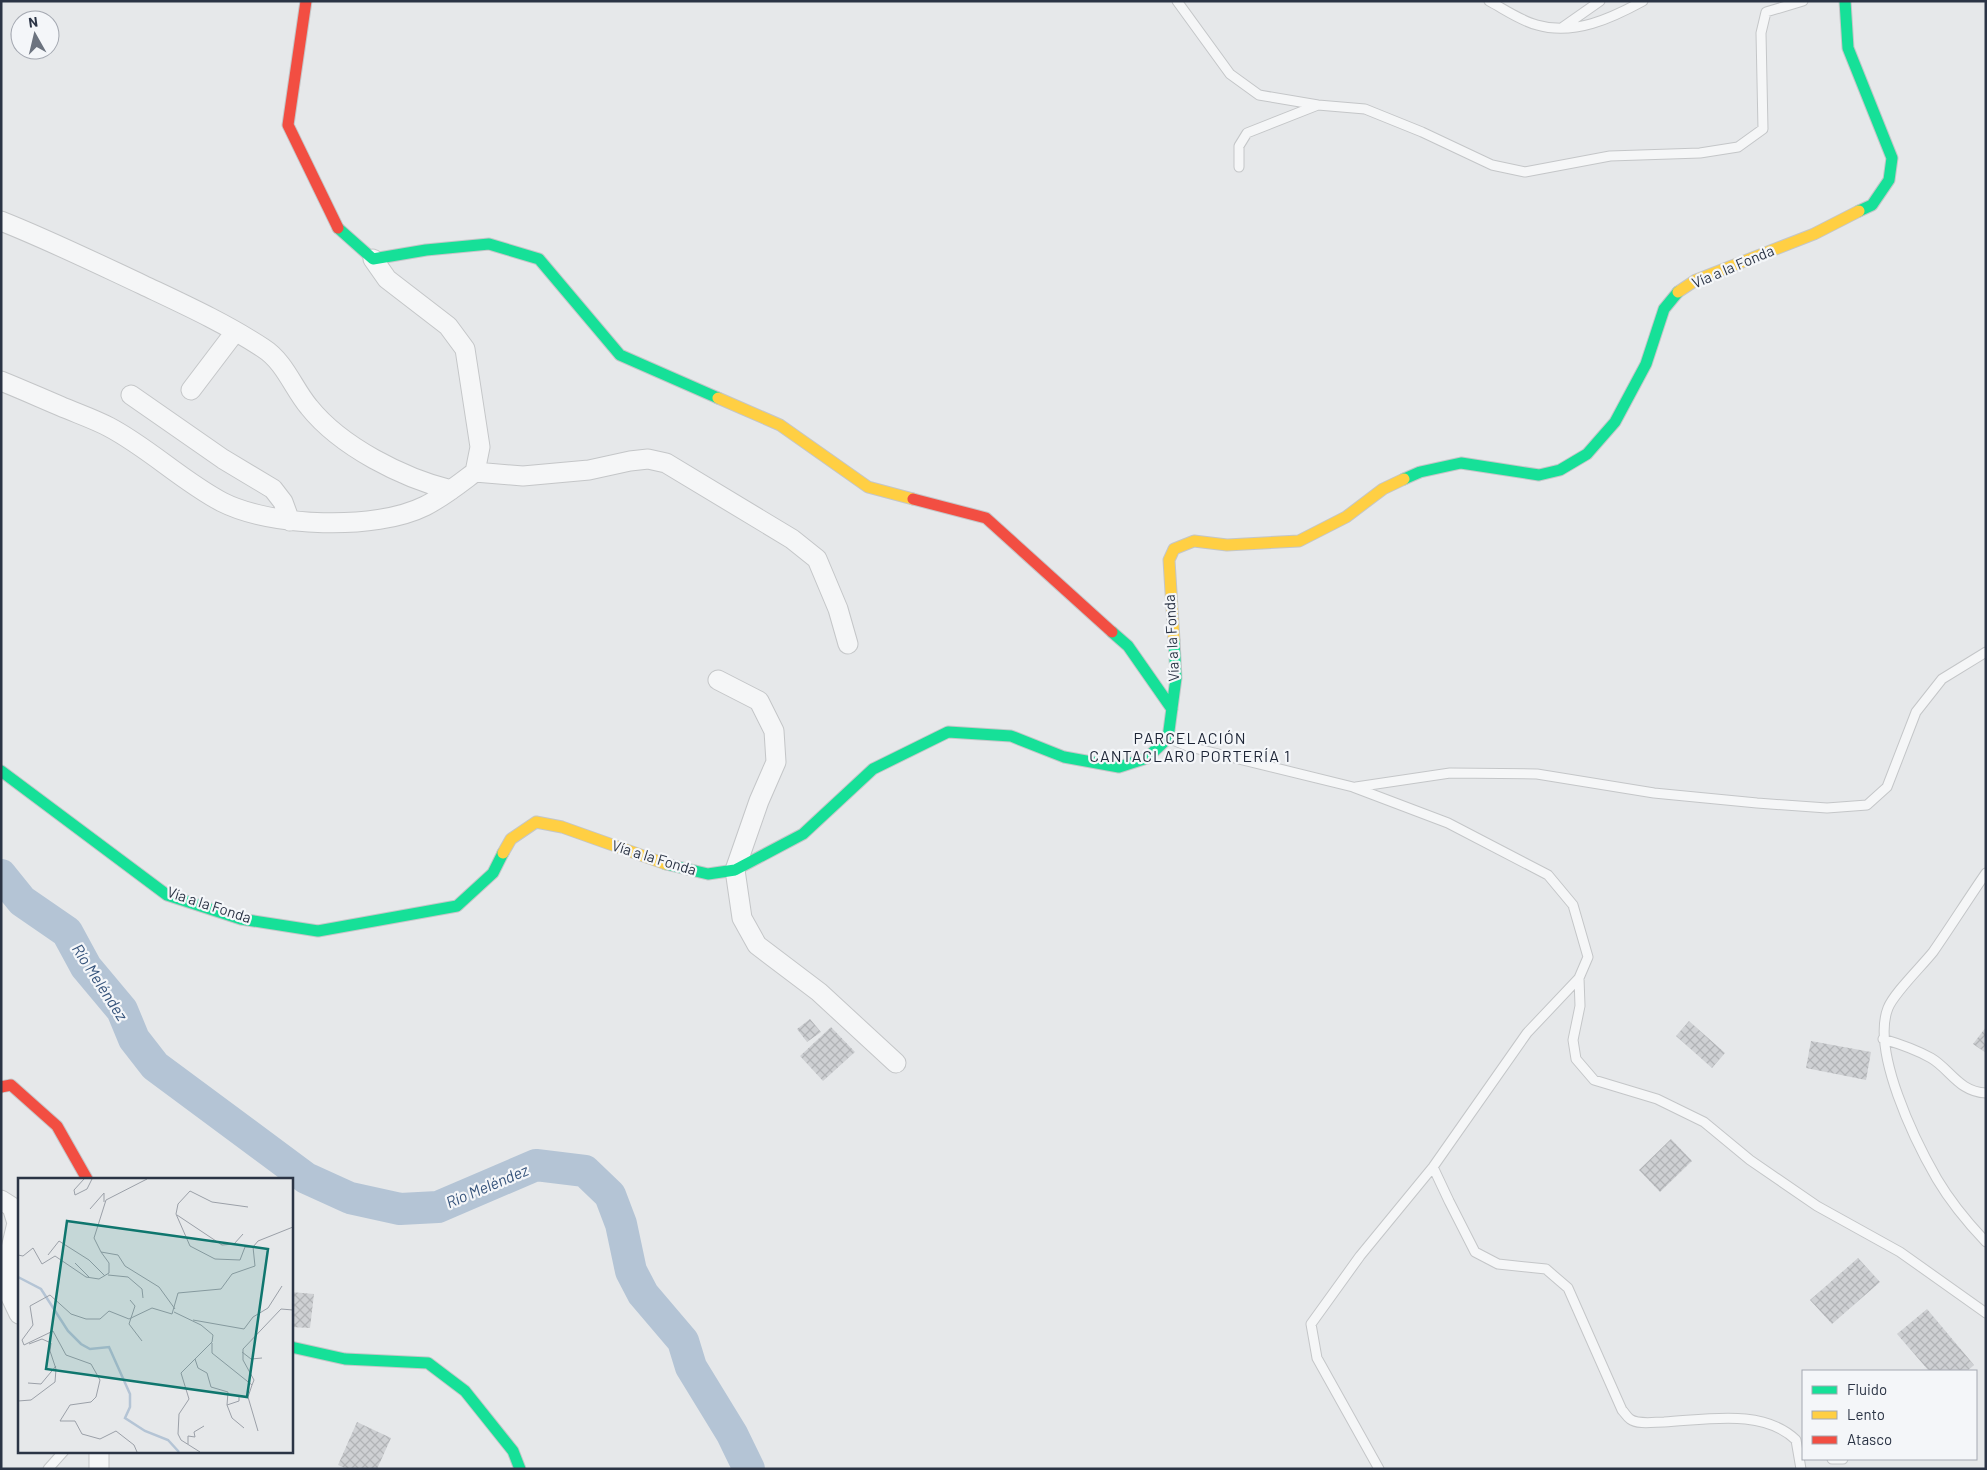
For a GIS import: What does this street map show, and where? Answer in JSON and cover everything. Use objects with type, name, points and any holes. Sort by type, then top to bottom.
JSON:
[{"type":"street","points":[[306,1],[288,125],[339,230],[373,259],[387,279],[448,326],[465,349],[480,447],[475,472]]},
{"type":"street","name":"Vía a la Fonda","points":[[1,771],[167,895],[241,919],[318,931],[457,906],[493,873],[511,839],[536,822],[562,826],[656,861],[708,874],[735,870],[803,834],[873,769],[948,732],[1011,736],[1064,758],[1119,767],[1147,758],[1168,738],[1172,709],[1176,678],[1170,560],[1174,549],[1194,541],[1227,545],[1299,541],[1346,517],[1383,489],[1420,472],[1461,463],[1539,475],[1560,470],[1587,454],[1615,422],[1646,364],[1664,309],[1677,292],[1696,280],[1814,234],[1872,205],[1888,180],[1892,158],[1848,48],[1845,1]]},
{"type":"street","points":[[1,221],[42,238],[208,316],[265,348],[280,362],[310,410],[337,434],[379,462],[426,484],[451,490]]},
{"type":"street","points":[[373,259],[426,250],[490,244],[539,259],[620,355],[780,425],[868,487],[986,518],[1128,646],[1172,709]]},
{"type":"street","points":[[191,390],[235,332]]},
{"type":"street","points":[[1,381],[109,426],[156,456],[189,483],[224,502],[260,517],[290,521],[353,521],[388,517],[424,507],[475,472],[523,476],[589,470],[639,460],[666,463],[792,539],[817,559],[838,609],[848,644]]},
{"type":"street","points":[[132,395],[223,459],[273,489],[283,502],[290,521]]},
{"type":"street","points":[[718,680],[759,701],[774,731],[776,762],[759,802],[735,870],[742,918],[757,945],[819,992],[896,1063]]},
{"type":"street","points":[[1,1087],[11,1085],[57,1126],[86,1178]]},
{"type":"street","points":[[1,1200],[12,1207],[17,1223],[9,1257],[9,1293],[18,1312]]},
{"type":"street","points":[[292,1347],[346,1359],[428,1363],[465,1391],[512,1451],[520,1469]]},
{"type":"street","points":[[99,1452],[99,1469]]},
{"type":"lane","points":[[1177,1],[1230,74],[1258,95],[1318,105],[1365,109],[1422,132],[1492,165],[1525,172],[1610,156],[1700,154],[1738,147],[1763,130],[1761,33],[1766,12],[1802,1]]},
{"type":"lane","points":[[1489,1],[1537,25],[1561,28],[1598,23],[1643,1]]},
{"type":"lane","points":[[1561,28],[1600,1]]},
{"type":"lane","points":[[1239,167],[1239,146],[1247,133],[1318,105]]},
{"type":"lane","points":[[1353,787],[1450,773],[1537,774],[1654,793],[1757,803],[1827,808],[1867,805],[1887,787],[1916,712],[1942,679],[1986,652]]},
{"type":"lane","points":[[1168,738],[1216,754],[1353,787],[1448,823],[1548,875],[1573,905],[1588,957],[1579,978],[1527,1033],[1433,1167],[1360,1256],[1311,1324],[1317,1358],[1379,1469]]},
{"type":"lane","points":[[1986,873],[1932,952],[1888,1007],[1883,1040],[1888,1065],[1905,1113],[1937,1180],[1971,1226],[1986,1242]]},
{"type":"lane","points":[[1579,978],[1580,1006],[1573,1040],[1576,1058],[1594,1080],[1657,1099],[1704,1122],[1750,1160],[1817,1206],[1900,1252],[1986,1313]]},
{"type":"lane","points":[[1883,1040],[1907,1046],[1933,1059],[1955,1081],[1979,1092],[1986,1092]]},
{"type":"lane","points":[[1433,1167],[1475,1252],[1498,1264],[1546,1269],[1568,1288],[1622,1410],[1630,1419],[1644,1423],[1718,1420],[1761,1421],[1780,1427],[1800,1442],[1801,1469]]},
{"type":"lane","points":[[48,1469],[63,1452]]},
{"type":"building","points":[[810,1019],[821,1032],[807,1042],[797,1029]]},
{"type":"building","points":[[1689,1021],[1725,1053],[1712,1068],[1676,1036]]},
{"type":"building","points":[[831,1027],[855,1052],[823,1081],[800,1056]]},
{"type":"building","points":[[1986,1027],[1986,1053],[1973,1044]]},
{"type":"building","points":[[1811,1041],[1871,1052],[1866,1080],[1806,1068]]},
{"type":"building","points":[[1671,1139],[1692,1161],[1660,1192],[1639,1170]]},
{"type":"building","points":[[1858,1258],[1880,1282],[1832,1324],[1810,1300]]},
{"type":"building","points":[[292,1292],[314,1294],[310,1328],[292,1327]]},
{"type":"building","points":[[1927,1309],[1974,1365],[1968,1370],[1928,1370],[1897,1334]]},
{"type":"building","points":[[357,1422],[391,1438],[377,1469],[347,1469],[338,1465]]},
{"type":"waterway","name":"Río Meléndez","points":[[1,875],[22,901],[67,932],[86,967],[122,1010],[134,1039],[155,1066],[306,1178],[350,1198],[400,1209],[438,1207],[536,1165],[585,1171],[610,1195],[621,1224],[631,1271],[643,1294],[683,1341],[691,1367],[732,1434],[749,1469]]},
{"type":"traffic: fast","points":[[1845,1],[1848,48],[1892,158],[1889,180],[1872,205],[1859,211]]},
{"type":"traffic: fast","points":[[338,228],[373,259],[426,250],[489,244],[539,259],[620,355],[718,398]]},
{"type":"traffic: fast","points":[[1404,479],[1420,472],[1461,463],[1539,475],[1560,470],[1587,454],[1615,422],[1646,364],[1664,309],[1678,292]]},
{"type":"traffic: fast","points":[[1112,632],[1128,646],[1172,709]]},
{"type":"traffic: fast","points":[[666,864],[708,874],[735,870],[803,834],[873,769],[948,732],[1011,736],[1064,757],[1119,767],[1147,758],[1168,738],[1176,678],[1174,640]]},
{"type":"traffic: fast","points":[[1,771],[167,895],[241,919],[318,931],[457,906],[493,873],[503,853]]},
{"type":"traffic: fast","points":[[292,1347],[345,1359],[428,1363],[465,1391],[513,1451],[520,1469]]},
{"type":"traffic: slow","points":[[1678,292],[1696,280],[1814,234],[1859,211]]},
{"type":"traffic: slow","points":[[718,398],[780,425],[868,487],[913,499]]},
{"type":"traffic: slow","points":[[1174,640],[1169,560],[1174,549],[1194,541],[1227,545],[1299,541],[1346,517],[1383,489],[1404,479]]},
{"type":"traffic: slow","points":[[503,853],[511,839],[536,822],[562,827],[666,864]]},
{"type":"traffic: jam","points":[[306,1],[288,125],[338,228]]},
{"type":"traffic: jam","points":[[913,499],[986,518],[1112,632]]},
{"type":"traffic: jam","points":[[1,1087],[11,1085],[57,1126],[86,1178]]},
{"type":"district","name":"PARCELACIÓN CANTACLARO PORTERÍA 1","points":[[1190,747]]}]
